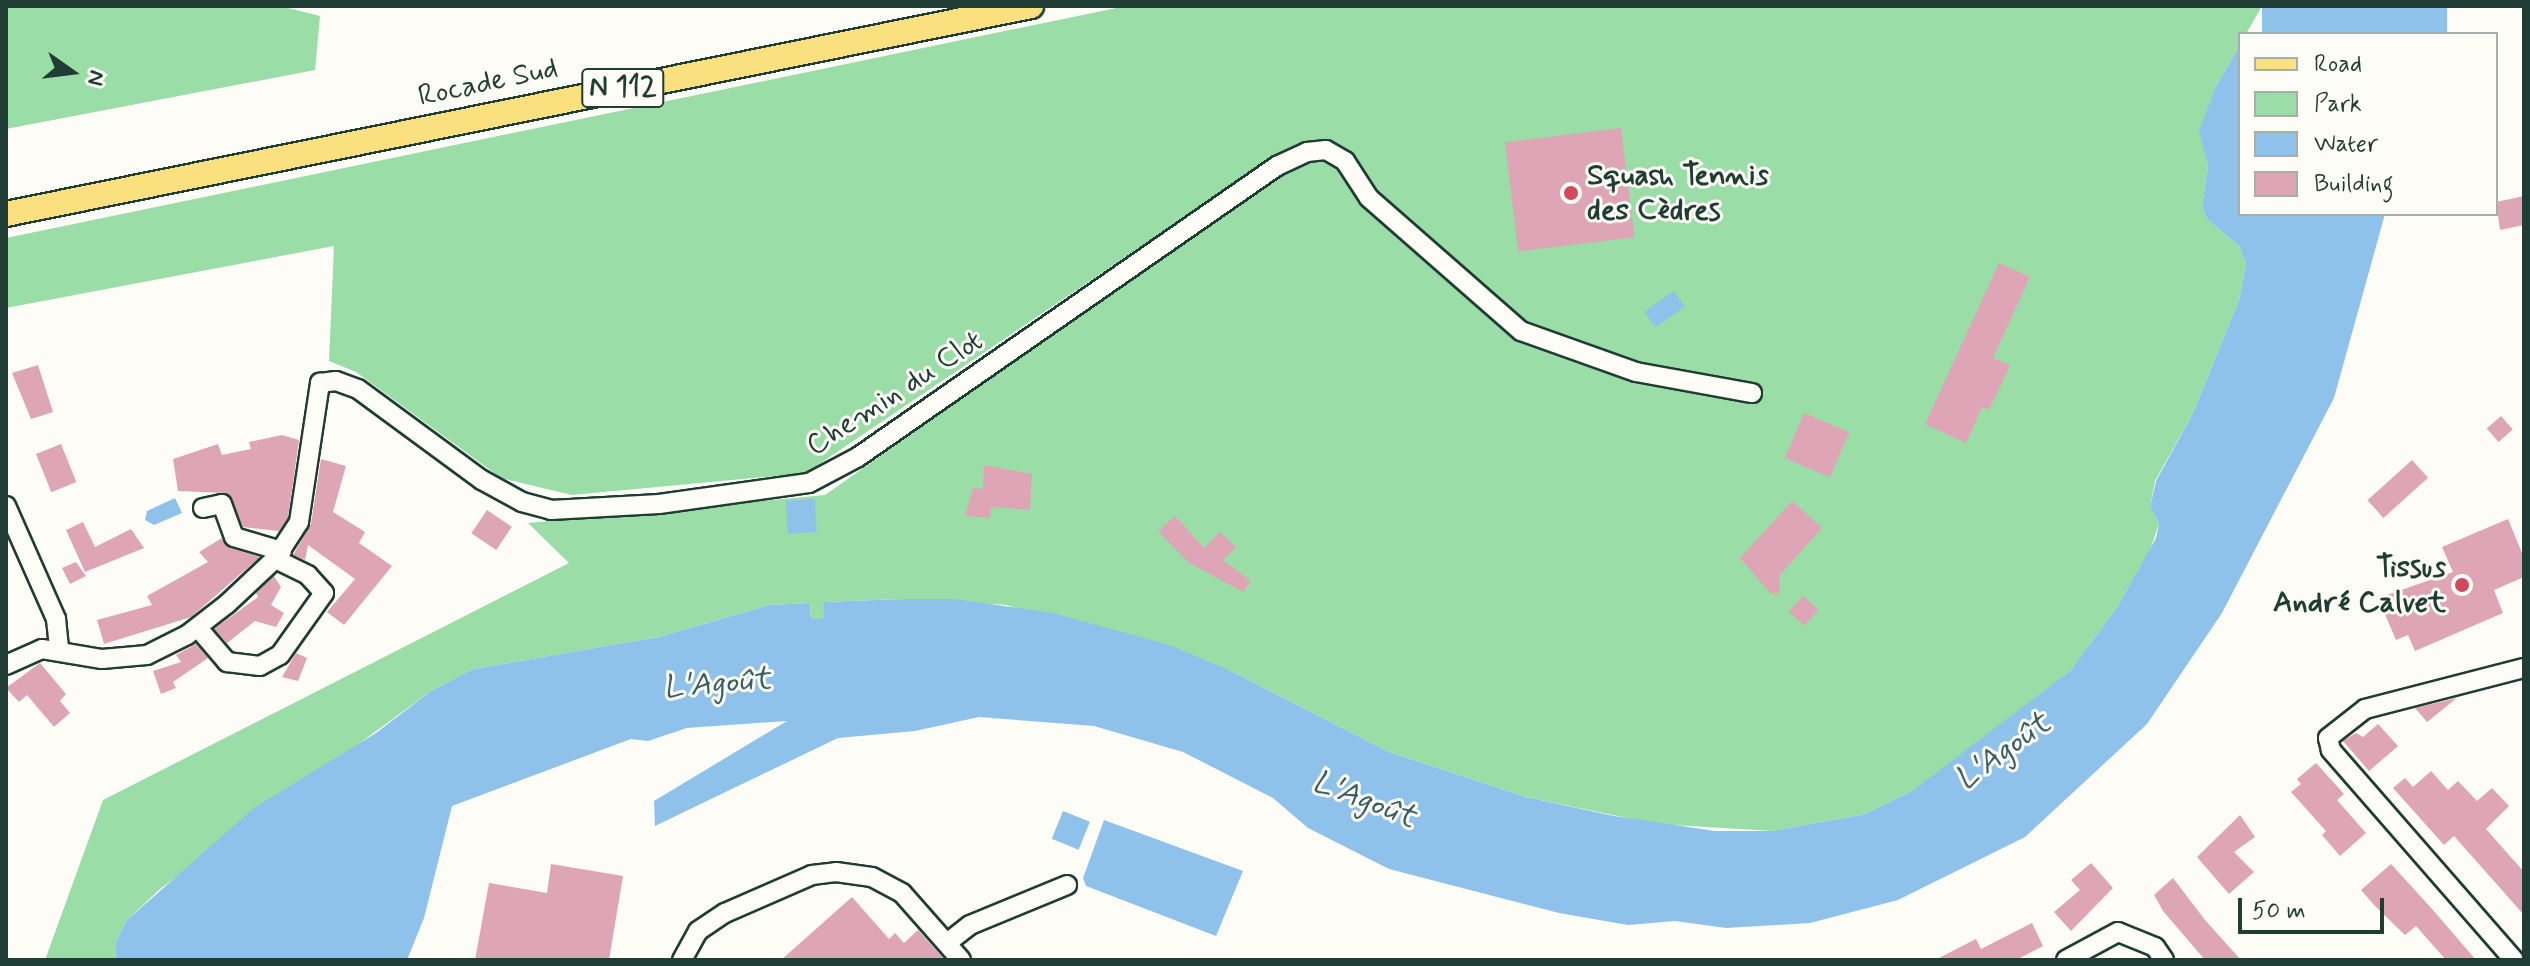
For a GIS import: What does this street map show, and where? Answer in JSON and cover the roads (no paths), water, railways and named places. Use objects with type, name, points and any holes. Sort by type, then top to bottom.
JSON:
[{"type":"main road","name":"Rocade Sud","points":[[6,214],[1031,6]]},
{"type":"main road","points":[[6,206],[112,192]]},
{"type":"street","name":"Chemin du Clot","points":[[279,555],[302,513],[320,383],[336,381],[358,389],[482,480],[522,502],[551,510],[643,506],[809,483],[858,457],[1290,158],[1327,162],[1355,181],[1387,215],[1521,331],[1636,372],[1752,393]]},
{"type":"street","points":[[198,628],[217,653],[234,664],[260,666],[280,655],[324,593],[308,575],[279,555],[234,537],[222,504],[203,508]]},
{"type":"street","points":[[6,506],[56,619],[59,650]]},
{"type":"street","points":[[6,665],[36,650],[131,659],[163,648],[198,628],[279,555]]},
{"type":"street","points":[[2514,960],[2331,750],[2328,738],[2343,721],[2377,704],[2524,668]]},
{"type":"street","points":[[682,960],[698,931],[725,913],[812,875],[836,872],[872,877],[902,893],[961,960]]},
{"type":"street","points":[[947,943],[970,925],[1067,885]]},
{"type":"street","points":[[2066,960],[2118,932],[2155,947],[2164,960]]},
{"type":"water","points":[[2262,6],[2447,6],[2447,32],[2262,32]]},
{"type":"water","name":"L'Agoût","points":[[2238,48],[2238,216],[2384,216],[2334,398],[2222,613],[2147,724],[2025,837],[1898,900],[1810,923],[1726,928],[1675,921],[1628,925],[1559,913],[1389,869],[1308,828],[1273,798],[1183,752],[1094,726],[979,717],[915,731],[838,738],[655,826],[654,801],[787,721],[687,728],[648,741],[631,739],[452,806],[424,918],[407,960],[116,960],[115,944],[126,921],[254,808],[376,733],[431,691],[473,669],[659,637],[769,605],[810,603],[811,619],[823,619],[824,602],[903,599],[954,599],[1053,613],[1169,645],[1229,670],[1389,752],[1526,797],[1614,816],[1715,831],[1772,831],[1865,814],[1912,791],[2070,671],[2118,606],[2156,538],[2159,524],[2150,507],[2156,481],[2193,413],[2239,300],[2246,264],[2239,246],[2207,219],[2202,207],[2208,166],[2199,131],[2215,88]]},
{"type":"water","points":[[1674,291],[1685,307],[1655,327],[1645,312]]},
{"type":"water","points":[[175,498],[182,513],[154,525],[145,520],[147,511]]},
{"type":"water","points":[[815,499],[817,532],[788,533],[786,501]]},
{"type":"water","points":[[1063,811],[1090,822],[1079,850],[1052,839]]},
{"type":"water","points":[[1104,820],[1243,871],[1216,936],[1086,886],[1083,878]]},
{"type":"place","name":"Squash Tennis des Cèdres","points":[[1571,193]]},
{"type":"place","name":"Tissus André Calvet","points":[[2462,585]]}]
